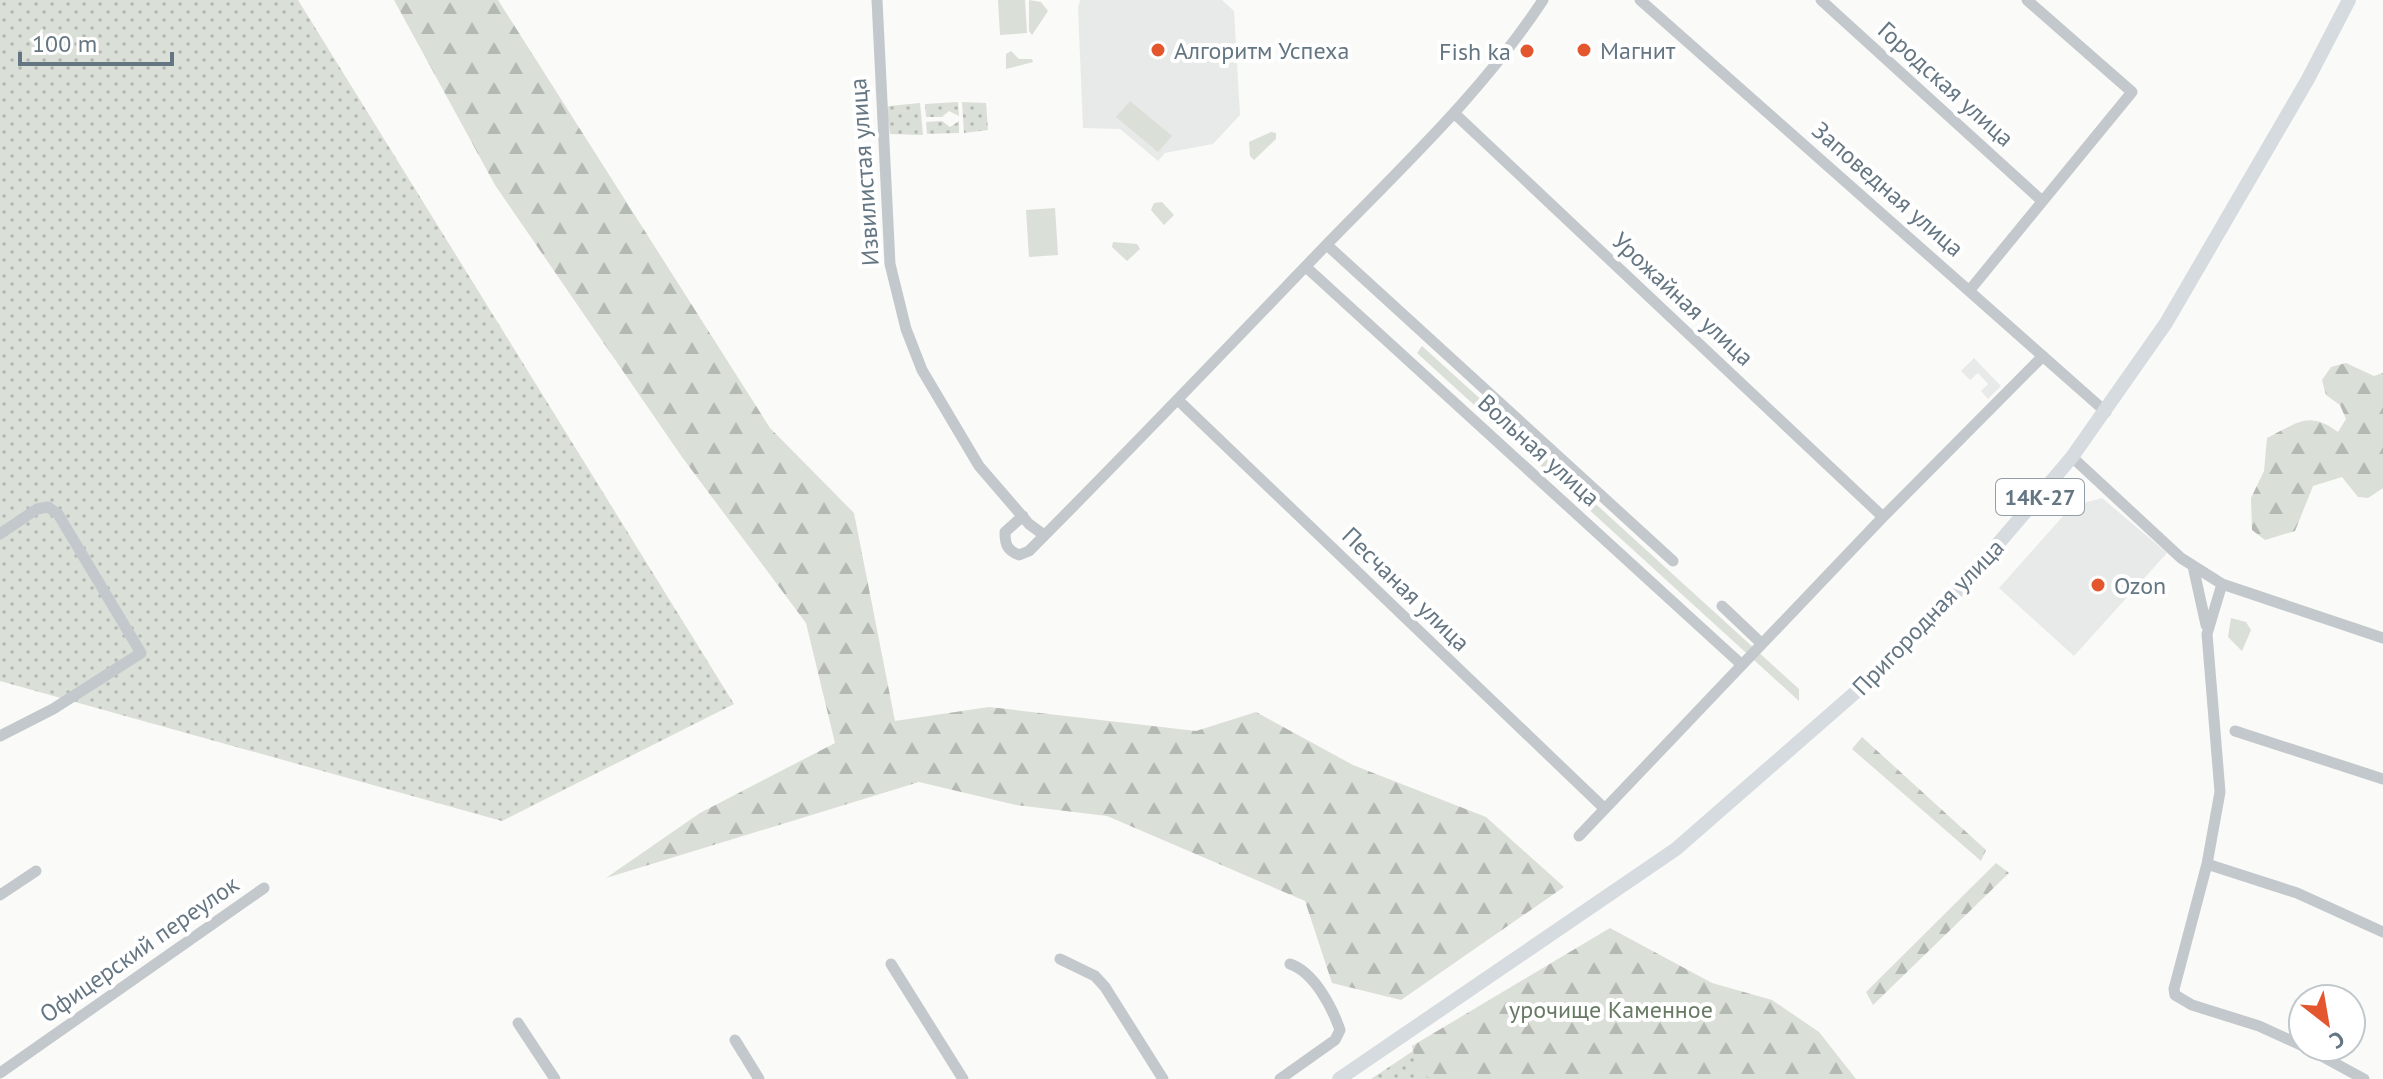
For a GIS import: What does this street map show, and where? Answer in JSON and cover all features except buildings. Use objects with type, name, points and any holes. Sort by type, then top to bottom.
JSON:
[{"type":"main road","name":"Пригородная улица","points":[[1339,1079],[1676,849],[1881,670],[1963,585],[2072,457],[2106,412],[2181,298],[2308,79],[2349,0]]},
{"type":"street","name":"Извилистая улица","points":[[877,0],[890,264],[906,329],[922,370],[949,421],[979,466],[1044,535]]},
{"type":"street","points":[[1023,516],[1005,532],[1005,543],[1010,551],[1019,555],[1029,551],[1178,400],[1454,113],[1497,64],[1543,0]]},
{"type":"street","name":"Заповедная улица","points":[[1640,0],[2106,412]]},
{"type":"street","name":"Городская улица","points":[[1821,0],[2041,200]]},
{"type":"street","points":[[1969,291],[2132,92],[2027,0]]},
{"type":"street","name":"Урожайная улица","points":[[1454,113],[1883,517]]},
{"type":"street","name":"Вольная улица","points":[[1327,245],[1673,561]]},
{"type":"street","name":"Вольная улица","points":[[1306,267],[1742,665]]},
{"type":"street","points":[[1579,836],[1883,517],[2043,356]]},
{"type":"street","name":"Песчаная улица","points":[[1178,400],[1605,809]]},
{"type":"street","points":[[2072,457],[2193,566],[2222,584],[2259,599],[2383,638]]},
{"type":"street","points":[[0,534],[37,509],[48,507],[58,514],[141,653],[53,709],[0,736]]},
{"type":"street","points":[[2193,566],[2207,634],[2220,792],[2207,864],[2174,989],[2181,1000],[2192,1005],[2259,1026],[2287,1038]]},
{"type":"street","points":[[2207,634],[2222,584]]},
{"type":"street","points":[[1722,606],[1762,644]]},
{"type":"street","points":[[2235,731],[2383,779]]},
{"type":"street","points":[[2207,864],[2297,893],[2383,932]]},
{"type":"street","points":[[0,895],[36,871]]},
{"type":"street","name":"Офицерский переулок","points":[[0,1073],[264,888]]},
{"type":"street","points":[[1060,959],[1095,976],[1105,987],[1163,1079]]},
{"type":"street","points":[[891,964],[963,1079]]},
{"type":"street","points":[[1280,1079],[1324,1049],[1335,1040],[1340,1030],[1335,1014],[1303,968],[1290,964]]},
{"type":"street","points":[[518,1023],[555,1079]]},
{"type":"street","points":[[735,1040],[759,1079]]},
{"type":"street","points":[[2335,1063],[2364,1079]]},
{"type":"shaded area","name":"Алгоритм Успеха","points":[[1080,0],[1222,0],[1234,11],[1240,115],[1213,144],[1165,153],[1158,161],[1120,129],[1083,128]]},
{"type":"shaded area","points":[[1974,358],[2001,386],[1988,399],[1981,391],[1988,384],[1978,373],[1970,380],[1961,371]]},
{"type":"shaded area","points":[[2102,498],[2167,553],[2074,656],[1999,588],[2072,506]]},
{"type":"green space","points":[[0,0],[298,0],[734,704],[502,821],[0,681]]},
{"type":"green space","points":[[394,0],[498,0],[770,428],[854,513],[895,721],[989,707],[1196,731],[1256,712],[1353,765],[1486,817],[1564,887],[1401,1000],[1332,983],[1305,901],[1107,816],[1016,805],[919,782],[606,878],[700,813],[835,743],[806,623],[682,457],[495,185]]},
{"type":"green space","points":[[998,0],[1025,0],[1027,33],[1000,35]]},
{"type":"green space","points":[[1029,0],[1041,2],[1048,11],[1032,35],[1029,31]]},
{"type":"green space","points":[[1011,51],[1019,59],[1032,59],[1033,62],[1006,69],[1006,54]]},
{"type":"green space","points":[[1130,101],[1172,136],[1158,152],[1116,117]]},
{"type":"green space","points":[[958,102],[959,116],[949,111],[942,117],[926,117],[925,104]]},
{"type":"green space","points":[[962,102],[986,103],[988,130],[964,133]]},
{"type":"green space","points":[[920,103],[923,135],[890,134],[886,109],[889,106]]},
{"type":"green space","points":[[942,121],[950,127],[959,121],[959,133],[927,134],[926,122]]},
{"type":"green space","points":[[1271,132],[1276,133],[1276,139],[1254,160],[1250,156],[1249,142]]},
{"type":"green space","points":[[1162,202],[1174,215],[1164,225],[1151,210],[1154,203]]},
{"type":"green space","points":[[1055,208],[1058,255],[1029,257],[1026,210]]},
{"type":"green space","points":[[1113,242],[1137,244],[1140,249],[1127,261],[1112,247]]},
{"type":"green space","points":[[1422,346],[1799,689],[1799,701],[1417,353]]},
{"type":"green space","points":[[2346,363],[2374,376],[2383,373],[2383,488],[2368,498],[2358,497],[2342,477],[2313,486],[2295,531],[2265,540],[2252,530],[2251,498],[2264,471],[2267,438],[2311,420],[2338,432],[2346,419],[2340,405],[2326,395],[2322,380],[2331,367]]},
{"type":"green space","points":[[2231,618],[2246,622],[2251,630],[2242,651],[2228,637]]},
{"type":"green space","points":[[1862,737],[1986,850],[1981,861],[1852,749]]},
{"type":"green space","points":[[1996,863],[2009,873],[1873,1005],[1866,992]]},
{"type":"green space","name":"урочище Каменное","points":[[1610,928],[1712,983],[1772,1000],[1819,1032],[1856,1079],[1432,1079],[1418,1072],[1412,1046]]},
{"type":"green space","points":[[1413,1051],[1440,1079],[1371,1079]]},
{"type":"place","name":"Алгоритм Успеха","points":[[1158,50]]},
{"type":"place","name":"Магнит","points":[[1584,50]]},
{"type":"place","name":"Fish ka","points":[[1527,51]]},
{"type":"place","name":"Ozon","points":[[2098,585]]}]
